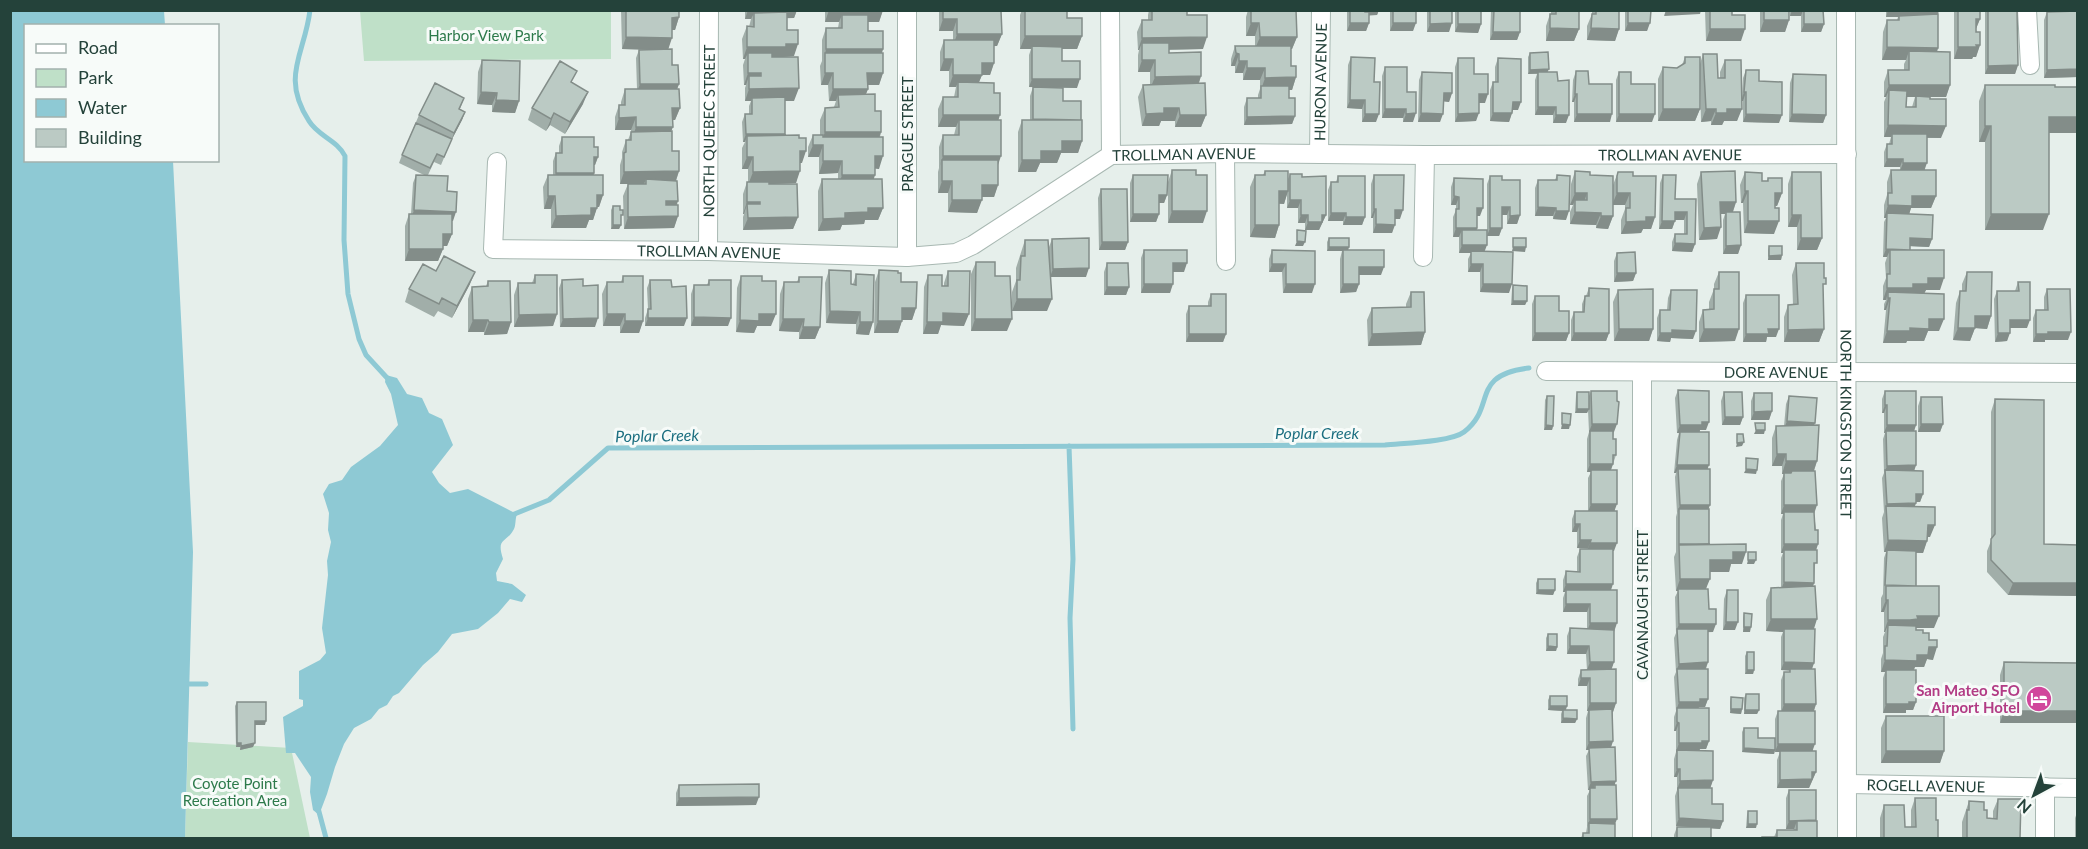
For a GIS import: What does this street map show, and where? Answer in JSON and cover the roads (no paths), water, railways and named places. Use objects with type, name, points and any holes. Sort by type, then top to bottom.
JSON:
[{"type":"street","name":"NORTH QUEBEC STREET","points":[[708,251],[709,10]]},
{"type":"street","name":"PRAGUE STREET","points":[[907,10],[907,257]]},
{"type":"street","points":[[1110,10],[1111,155]]},
{"type":"street","name":"HURON AVENUE","points":[[1319,154],[1321,10]]},
{"type":"street","name":"NORTH KINGSTON STREET","points":[[1846,10],[1848,838]]},
{"type":"street","points":[[2027,10],[2030,65]]},
{"type":"street","name":"TROLLMAN AVENUE","points":[[497,162],[493,249],[708,251],[907,257],[956,253],[974,245],[1111,155],[1225,153],[1847,154]]},
{"type":"street","points":[[1225,153],[1226,261]]},
{"type":"street","points":[[1423,257],[1425,155]]},
{"type":"street","name":"DORE AVENUE","points":[[1546,371],[2078,373]]},
{"type":"street","name":"CAVANAUGH STREET","points":[[1642,372],[1642,838]]},
{"type":"street","name":"ROGELL AVENUE","points":[[1848,784],[2078,788]]},
{"type":"street","points":[[2045,788],[2045,838]]},
{"type":"water","points":[[10,11],[164,11],[165,24],[24,24],[24,162],[173,162],[193,552],[185,838],[11,838]]},
{"type":"water","points":[[386,375],[397,378],[407,394],[422,398],[429,413],[442,419],[453,445],[432,472],[439,483],[450,493],[468,489],[517,514],[514,529],[501,544],[503,559],[496,573],[497,581],[512,584],[526,595],[522,602],[510,599],[498,613],[478,629],[452,634],[438,652],[423,665],[399,693],[393,696],[387,705],[379,709],[371,719],[354,728],[344,744],[319,815],[313,810],[310,792],[311,777],[295,753],[286,753],[283,717],[303,706],[303,700],[299,699],[299,671],[320,660],[326,653],[322,628],[328,575],[327,561],[331,542],[328,530],[329,513],[323,494],[329,484],[342,480],[351,467],[380,446],[398,425],[391,394],[385,382]]},
{"type":"waterway","points":[[310,10],[297,65],[296,91],[309,121],[345,156],[344,240],[348,294],[359,339],[366,355],[389,380]]},
{"type":"waterway","name":"Poplar Creek","points":[[512,515],[549,500],[608,448],[1385,445],[1438,440],[1458,435],[1474,422],[1486,393],[1498,377],[1529,368]]},
{"type":"waterway","name":"Poplar Creek","points":[[1069,446],[1073,559],[1070,618],[1073,729]]},
{"type":"waterway","name":"Poplar Creek","points":[[189,684],[206,684]]},
{"type":"waterway","name":"Poplar Creek","points":[[318,808],[326,838]]},
{"type":"place","name":"San Mateo SFO Airport Hotel","points":[[2039,699]]},
{"type":"park label","name":"Harbor View Park","points":[[486,35]]},
{"type":"park label","name":"Coyote Point Recreation Area","points":[[235,792]]}]
